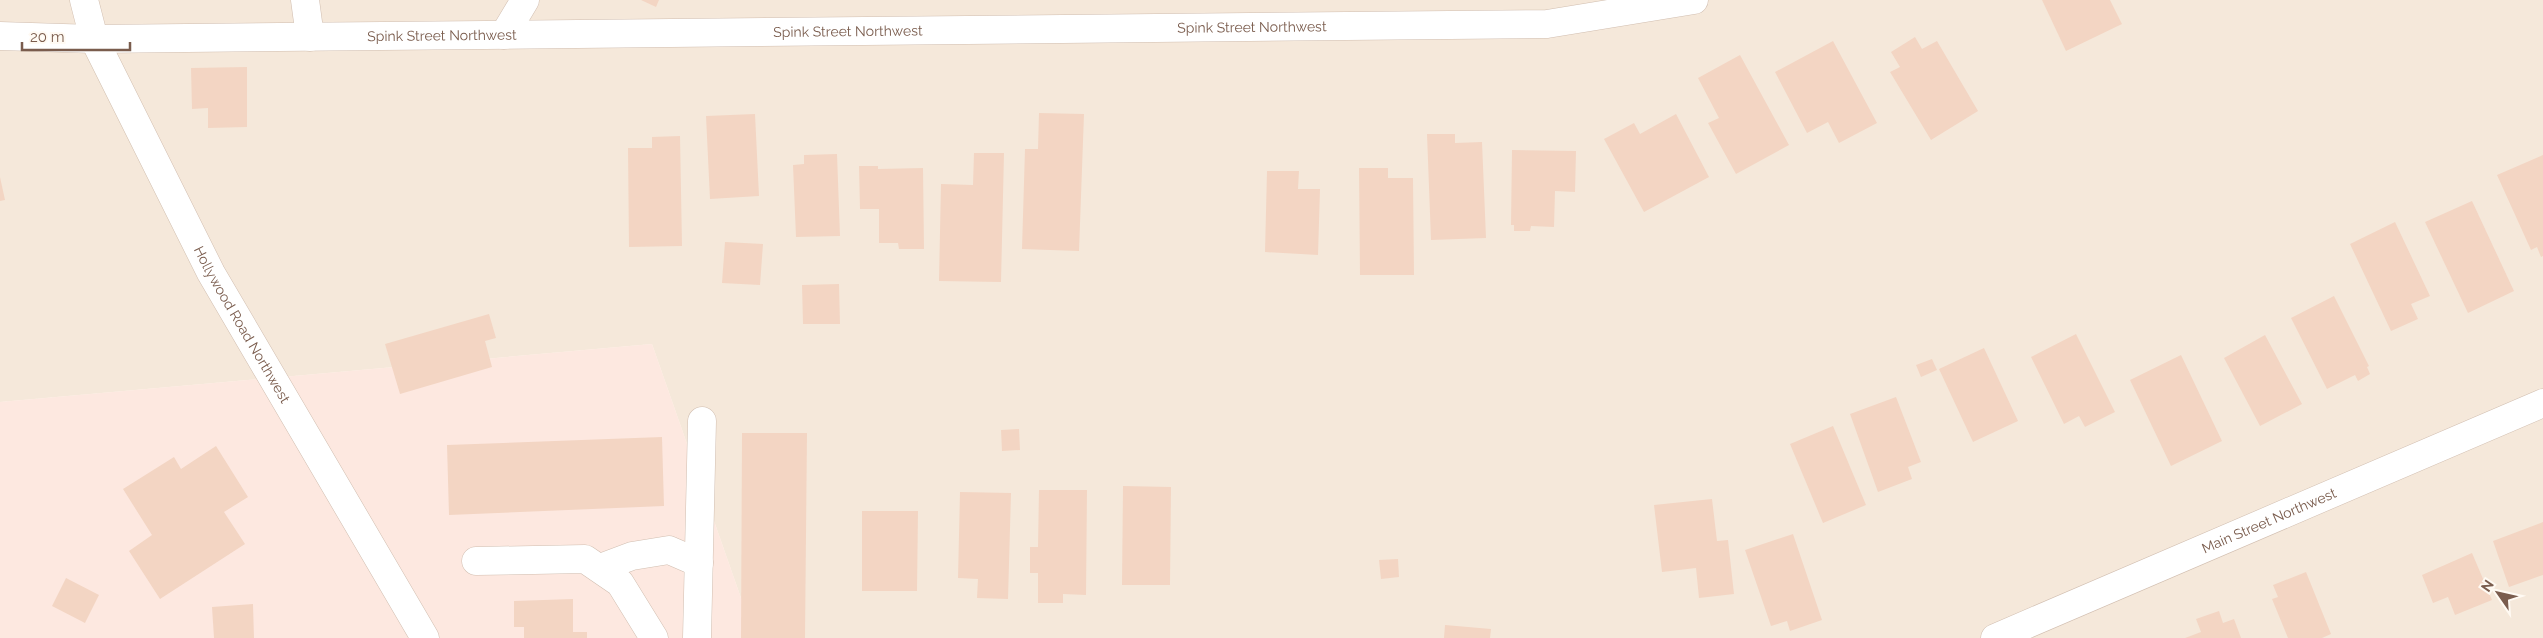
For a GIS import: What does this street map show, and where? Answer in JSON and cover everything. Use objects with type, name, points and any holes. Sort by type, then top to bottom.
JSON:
[{"type":"street","name":"Hollywood Road Northwest","points":[[84,0],[94,39],[211,273],[425,638]]},
{"type":"street","points":[[305,0],[310,37]]},
{"type":"street","points":[[504,35],[525,0]]},
{"type":"street","name":"Spink Street Northwest","points":[[0,36],[94,39],[1548,24],[1694,0]]},
{"type":"street","name":"Main Street Northwest","points":[[1995,638],[2543,402]]},
{"type":"street","points":[[697,638],[702,422]]},
{"type":"street","points":[[600,568],[632,556],[670,550],[699,563]]},
{"type":"street","points":[[476,561],[585,559],[620,583],[654,638]]},
{"type":"shaded area","points":[[0,0],[2543,0],[2543,638],[755,638],[652,344],[0,402]]},
{"type":"shaded area","points":[[652,344],[755,638],[0,638],[0,402]]},
{"type":"building","points":[[641,0],[659,0],[656,7]]},
{"type":"building","points":[[2042,0],[2110,0],[2122,24],[2066,51]]},
{"type":"building","points":[[1915,37],[1922,49],[1937,41],[1978,111],[1931,140],[1890,72],[1900,67],[1891,52]]},
{"type":"building","points":[[1833,41],[1877,123],[1839,143],[1828,122],[1807,133],[1775,72]]},
{"type":"building","points":[[1740,55],[1789,145],[1736,174],[1708,123],[1719,118],[1698,78]]},
{"type":"building","points":[[247,67],[247,127],[208,128],[208,108],[192,109],[191,68]]},
{"type":"building","points":[[1039,113],[1084,114],[1079,251],[1022,249],[1025,149],[1038,149]]},
{"type":"building","points":[[755,114],[759,196],[710,199],[706,116]]},
{"type":"building","points":[[1676,114],[1709,177],[1644,212],[1604,139],[1634,123],[1640,134]]},
{"type":"building","points":[[1427,134],[1455,134],[1455,143],[1482,142],[1486,238],[1431,240]]},
{"type":"building","points":[[680,136],[682,246],[629,247],[628,148],[652,148],[652,137]]},
{"type":"building","points":[[1512,150],[1576,151],[1575,192],[1555,191],[1554,227],[1531,226],[1530,231],[1514,231],[1514,225],[1511,225]]},
{"type":"building","points":[[974,153],[1004,153],[1001,282],[939,281],[941,184],[973,185]]},
{"type":"building","points":[[837,154],[840,236],[796,237],[793,165],[804,164],[804,155]]},
{"type":"building","points":[[2543,155],[2543,256],[2541,257],[2537,247],[2531,250],[2497,175]]},
{"type":"building","points":[[859,166],[878,166],[878,169],[923,168],[924,249],[899,249],[898,243],[879,243],[879,209],[860,209]]},
{"type":"building","points":[[1359,168],[1388,168],[1388,178],[1413,178],[1414,275],[1360,275]]},
{"type":"building","points":[[1267,171],[1299,171],[1298,189],[1320,189],[1318,255],[1265,252]]},
{"type":"building","points":[[0,177],[5,200],[0,201]]},
{"type":"building","points":[[2472,201],[2514,291],[2468,313],[2425,222]]},
{"type":"building","points":[[2395,222],[2430,296],[2411,304],[2418,319],[2391,331],[2350,244]]},
{"type":"building","points":[[725,242],[763,244],[760,285],[722,283]]},
{"type":"building","points":[[839,284],[840,324],[803,324],[802,285]]},
{"type":"building","points":[[2334,296],[2369,366],[2367,367],[2370,374],[2358,381],[2355,375],[2327,389],[2291,318]]},
{"type":"building","points":[[489,314],[496,338],[485,341],[492,367],[400,394],[385,344]]},
{"type":"building","points":[[2076,334],[2115,412],[2085,427],[2079,416],[2064,424],[2031,357]]},
{"type":"building","points":[[2265,335],[2302,404],[2260,426],[2224,358]]},
{"type":"building","points":[[1984,348],[2018,421],[1973,442],[1939,369]]},
{"type":"building","points":[[2181,355],[2222,441],[2171,466],[2130,380]]},
{"type":"building","points":[[1932,359],[1937,370],[1921,377],[1916,365]]},
{"type":"building","points":[[1896,397],[1921,462],[1908,467],[1912,479],[1878,492],[1850,414]]},
{"type":"building","points":[[1833,426],[1866,505],[1823,523],[1790,444]]},
{"type":"building","points":[[1019,429],[1020,450],[1002,451],[1001,430]]},
{"type":"building","points":[[742,433],[807,433],[805,638],[741,638]]},
{"type":"building","points":[[662,437],[664,506],[449,515],[447,445]]},
{"type":"building","points":[[216,446],[248,497],[224,512],[245,544],[160,599],[129,551],[152,535],[123,489],[174,457],[181,469]]},
{"type":"building","points":[[1123,486],[1171,487],[1170,585],[1122,585]]},
{"type":"building","points":[[1039,490],[1087,490],[1086,595],[1063,594],[1063,603],[1038,603],[1038,573],[1030,573],[1030,547],[1038,547]]},
{"type":"building","points":[[960,492],[1011,493],[1008,599],[977,598],[978,579],[958,578]]},
{"type":"building","points":[[1712,499],[1717,541],[1728,540],[1734,594],[1699,598],[1696,568],[1662,572],[1654,505]]},
{"type":"building","points":[[862,511],[918,511],[917,591],[862,591]]},
{"type":"building","points":[[2543,522],[2543,575],[2509,587],[2493,541]]},
{"type":"building","points":[[1793,534],[1822,620],[1790,631],[1787,621],[1771,626],[1745,550]]},
{"type":"building","points":[[2472,553],[2492,600],[2455,615],[2448,597],[2433,603],[2422,575]]},
{"type":"building","points":[[1398,559],[1399,577],[1381,579],[1379,560]]},
{"type":"building","points":[[2306,572],[2331,634],[2322,638],[2288,638],[2272,599],[2278,597],[2273,585]]},
{"type":"building","points":[[66,578],[99,595],[85,623],[52,606]]},
{"type":"building","points":[[573,599],[573,632],[587,632],[587,638],[524,638],[524,627],[514,627],[514,601]]},
{"type":"building","points":[[253,604],[254,638],[214,638],[212,607]]},
{"type":"building","points":[[2219,611],[2223,623],[2234,619],[2241,638],[2185,638],[2201,632],[2196,619]]},
{"type":"building","points":[[1445,625],[1491,629],[1490,638],[1444,638]]}]
